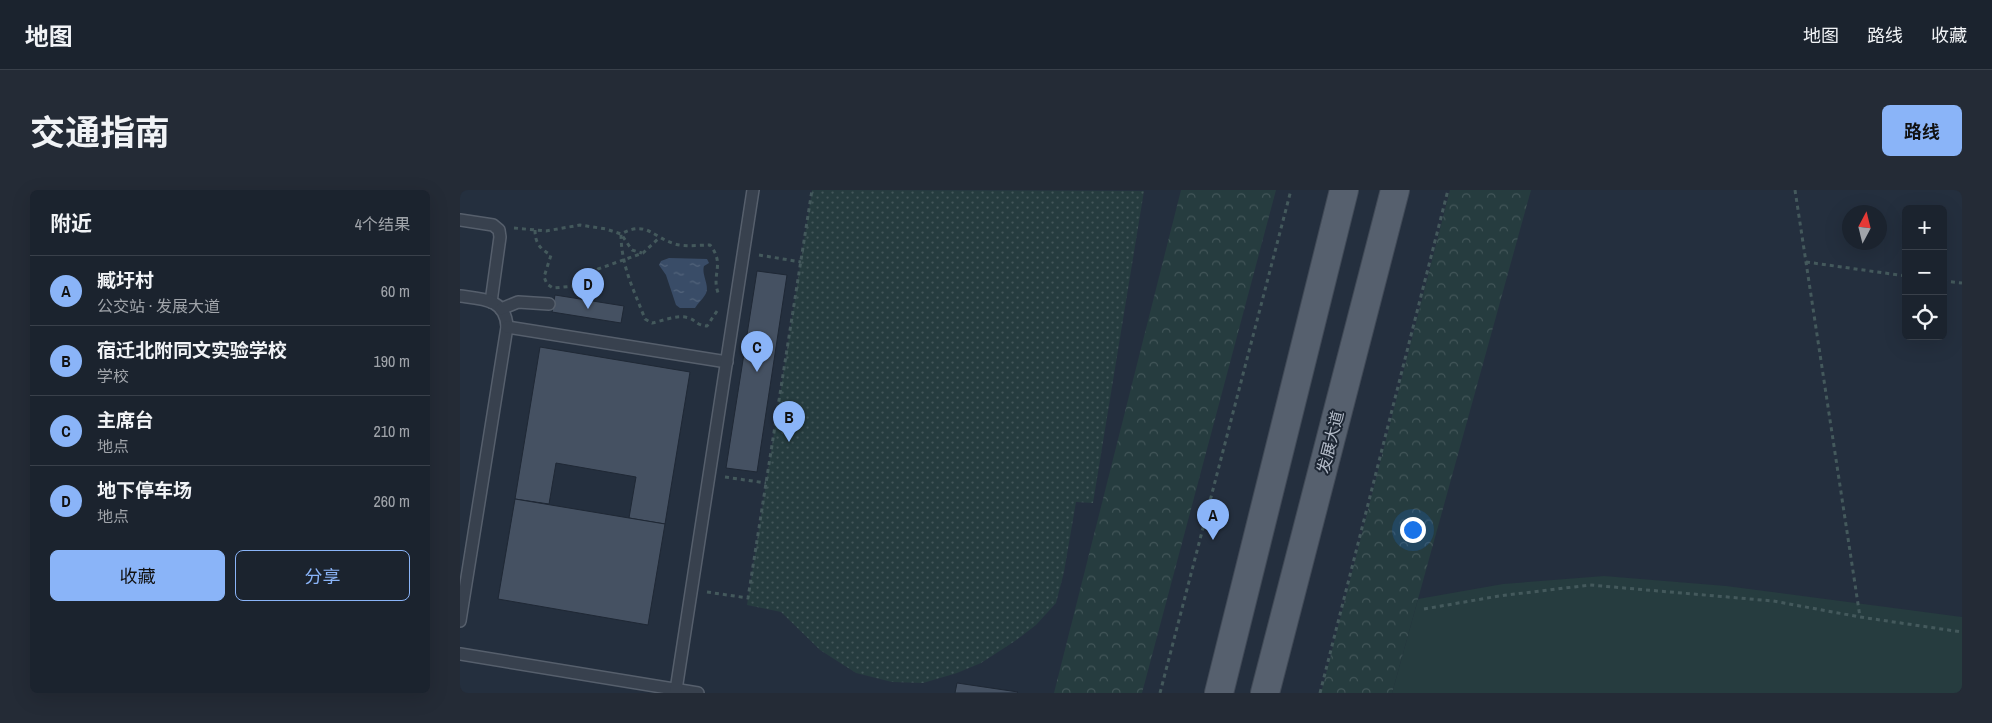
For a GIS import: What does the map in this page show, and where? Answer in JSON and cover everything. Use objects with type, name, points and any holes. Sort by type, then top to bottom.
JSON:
[{"type":"main road","points":[[1220,693],[1344,190]]},
{"type":"main road","name":"发展大道","points":[[1265,693],[1394,190]]},
{"type":"lane","points":[[676,690],[753,190]]},
{"type":"lane","points":[[460,220],[493,225],[499,230],[500,237],[492,302]]},
{"type":"lane","points":[[460,296],[492,302],[501,309],[506,318],[507,327],[460,621]]},
{"type":"lane","points":[[501,309],[518,302],[550,304]]},
{"type":"lane","points":[[507,327],[726,362]]},
{"type":"lane","points":[[460,654],[698,693]]},
{"type":"path","points":[[691,589],[748,598],[812,190]]},
{"type":"path","points":[[1160,693],[1291,190]]},
{"type":"path","points":[[1320,693],[1448,190]]},
{"type":"path","points":[[1795,190],[1860,617]]},
{"type":"path","points":[[643,253],[632,250],[621,234],[606,229],[580,225],[546,231],[535,230],[536,242],[551,255],[544,277],[547,284],[553,288],[575,286],[585,282],[598,269],[643,253],[660,237]]},
{"type":"path","points":[[621,234],[629,229],[639,228],[647,229],[679,245],[710,245],[716,252],[719,262],[716,284],[721,307],[734,315]]},
{"type":"path","points":[[621,234],[623,260],[628,279],[641,305],[645,319],[652,323],[690,318],[695,323],[707,326],[721,307]]},
{"type":"path","points":[[744,253],[801,262]]},
{"type":"path","points":[[1806,262],[1902,275]]},
{"type":"path","points":[[1947,281],[1962,283]]},
{"type":"path","points":[[709,474],[766,483]]},
{"type":"path","points":[[1424,609],[1499,596],[1590,585],[1773,601],[1860,617],[1962,632]]},
{"type":"green space","points":[[812,190],[1144,191],[1093,503],[1076,502],[1064,572],[1056,603],[1036,625],[981,663],[957,673],[923,683],[892,682],[856,673],[820,650],[781,612],[747,605]]},
{"type":"green space","points":[[1181,190],[1276,190],[1142,693],[1054,693]]},
{"type":"green space","points":[[1450,190],[1531,190],[1392,693],[1321,693]]},
{"type":"green space","points":[[1604,576],[1726,586],[1962,617],[1962,693],[1392,693],[1418,599],[1503,584]]},
{"type":"water","points":[[669,258],[707,259],[709,263],[704,266],[703,270],[707,292],[695,308],[680,308],[676,305],[666,275],[659,265],[661,261]]},
{"type":"building","points":[[757,271],[787,275],[757,472],[726,468]]},
{"type":"building","points":[[555,295],[624,306],[621,323],[552,312]]},
{"type":"building","points":[[540,347],[690,372],[665,524],[629,518],[636,477],[556,463],[549,504],[515,499]]},
{"type":"building","points":[[515,499],[665,524],[648,625],[498,599]]},
{"type":"building","points":[[957,683],[1018,692],[955,693]]},
{"type":"place","name":"地下停车场","points":[[588,309]]},
{"type":"place","name":"主席台","points":[[757,372]]},
{"type":"place","name":"宿迁北附同文实验学校","points":[[789,442]]},
{"type":"place","name":"臧圩村","points":[[1213,540]]}]
